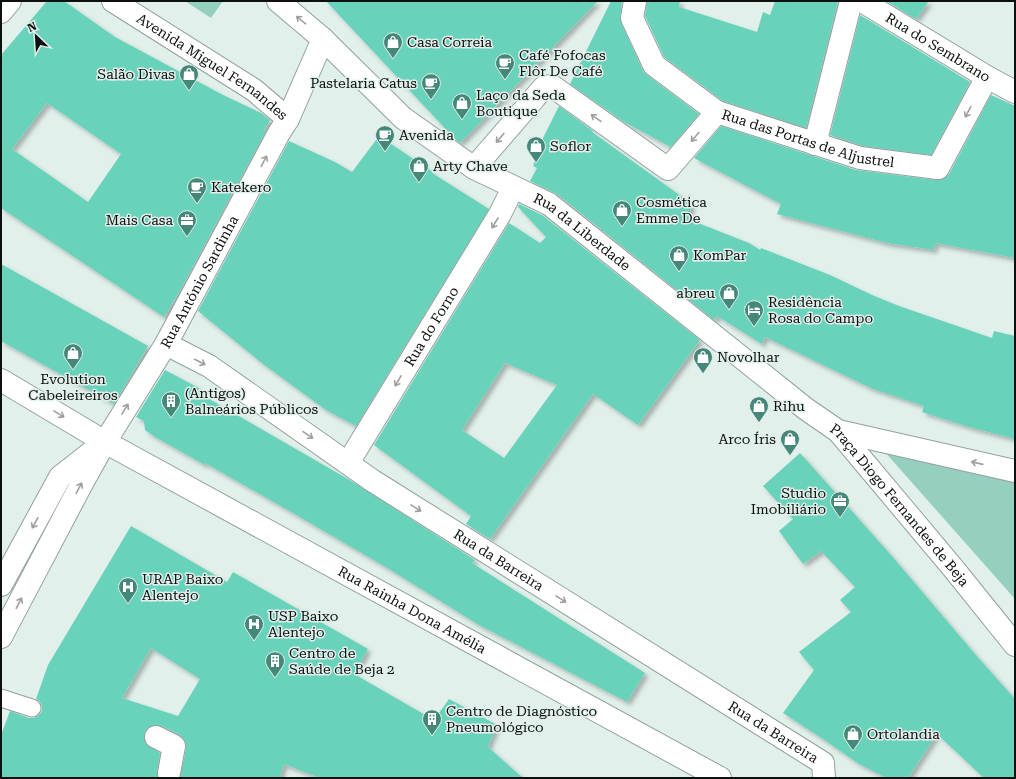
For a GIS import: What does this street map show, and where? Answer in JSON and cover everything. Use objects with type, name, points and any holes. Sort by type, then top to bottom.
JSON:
[{"type":"street","points":[[1,12],[10,1]]},
{"type":"street","name":"Avenida Miguel Fernandes","points":[[113,1],[254,90],[288,119],[323,39]]},
{"type":"street","points":[[278,1],[323,39]]},
{"type":"street","points":[[635,1],[632,18],[654,65],[717,112]]},
{"type":"street","points":[[815,144],[851,1]]},
{"type":"street","name":"Rua do Sembrano","points":[[862,1],[987,78],[1015,92]]},
{"type":"street","name":"Rua da Liberdade","points":[[323,39],[403,118],[474,168],[549,204],[806,409],[838,431]]},
{"type":"street","name":"Rua das Portas de Aljustrel","points":[[474,168],[544,87],[552,86],[668,169],[717,112],[860,158],[938,168],[987,78]]},
{"type":"street","name":"Rua António Sardinha","points":[[1,637],[105,442],[166,344],[279,133],[288,119]]},
{"type":"street","name":"Rua do Forno","points":[[348,463],[500,214],[513,188]]},
{"type":"street","name":"Rua da Barreira","points":[[166,344],[208,366],[373,481],[823,763],[824,778]]},
{"type":"street","name":"Rua Rainha Dona Amélia","points":[[1,380],[105,442],[720,778]]},
{"type":"street","name":"Praça Diogo Fernandes de Beja","points":[[838,431],[1015,471]]},
{"type":"street","name":"Praça Diogo Fernandes de Beja","points":[[838,431],[954,568],[1015,645]]},
{"type":"street","name":"Rua António Sardinha","points":[[1,585],[60,477],[105,442]]},
{"type":"street","points":[[156,737],[174,746],[169,773]]},
{"type":"lane","points":[[1,698],[32,708]]},
{"type":"green space","points":[[185,1],[223,1],[211,18]]},
{"type":"green space","points":[[884,451],[1015,476],[1015,599]]},
{"type":"building","points":[[47,1],[64,1],[115,37],[223,95],[261,113],[270,120],[264,130],[266,131],[178,294],[164,317],[1,208],[1,55]],"holes":[[[47,103],[121,154],[88,202],[12,149]]]},
{"type":"building","points":[[326,1],[598,1],[460,143]]},
{"type":"building","points":[[611,1],[622,1],[620,16],[621,23],[643,71],[699,114],[671,147],[624,122],[570,84]]},
{"type":"building","points":[[647,1],[680,1],[679,7],[757,32],[763,12],[770,15],[775,1],[838,1],[806,128],[723,101],[664,57],[645,16]]},
{"type":"building","points":[[886,1],[929,1],[916,19]]},
{"type":"building","points":[[860,15],[970,82],[931,155],[863,146],[830,135]]},
{"type":"building","points":[[991,95],[1015,106],[1015,258],[935,243],[934,250],[887,243],[777,214],[781,204],[694,158],[721,126],[856,170],[936,180],[943,179],[949,174]]},
{"type":"building","points":[[559,106],[593,131],[592,132],[692,204],[688,219],[749,243],[760,250],[761,248],[830,275],[899,306],[992,338],[994,331],[1015,336],[1015,439],[969,427],[922,412],[924,406],[873,389],[765,337],[762,344],[717,316],[714,320],[557,194],[530,181],[537,168],[533,166],[543,138]]},
{"type":"building","points":[[379,136],[433,172],[432,173],[489,209],[356,426],[326,410],[263,364],[198,311],[289,141],[335,162],[352,172]]},
{"type":"building","points":[[519,204],[542,215],[700,340],[638,425],[593,394],[490,539],[466,524],[471,516],[374,445],[509,223],[540,243],[546,237],[518,207]],"holes":[[[505,363],[557,385],[504,458],[462,430]]]},
{"type":"building","points":[[1,264],[148,346],[114,404],[1,341]]},
{"type":"building","points":[[165,370],[199,388],[197,392],[353,482],[475,560],[472,563],[645,673],[627,702],[479,625],[389,569],[145,430],[144,421],[136,417]]},
{"type":"building","points":[[800,453],[891,555],[1015,699],[1015,778],[984,778],[937,734],[908,778],[887,778],[859,764],[783,713],[814,670],[799,652],[851,612],[840,600],[855,587],[821,551],[803,564],[779,531],[793,519],[763,486]]},
{"type":"building","points":[[131,526],[227,582],[233,572],[368,649],[354,674],[434,720],[449,699],[497,725],[488,747],[523,778],[320,778],[284,764],[280,778],[180,778],[186,748],[185,741],[180,735],[162,726],[156,725],[149,727],[145,732],[144,737],[146,744],[160,753],[157,771],[158,778],[1,778],[1,735],[10,711],[29,718],[34,718],[39,715],[42,711],[42,706],[36,699],[48,665]],"holes":[[[151,648],[200,679],[178,716],[122,698]]]},
{"type":"place","name":"Casa Correia","points":[[393,59]]},
{"type":"place","name":"Café Fofocas Flôr De Café","points":[[505,80]]},
{"type":"place","name":"Salão Divas","points":[[189,91]]},
{"type":"place","name":"Pastelaria Catus","points":[[431,100]]},
{"type":"place","name":"Laço da Seda Boutique","points":[[462,120]]},
{"type":"place","name":"Avenida","points":[[385,152]]},
{"type":"place","name":"Soflor","points":[[536,163]]},
{"type":"place","name":"Arty Chave","points":[[419,183]]},
{"type":"place","name":"Katekero","points":[[197,204]]},
{"type":"place","name":"Cosmética Emme De","points":[[622,227]]},
{"type":"place","name":"Mais Casa","points":[[187,237]]},
{"type":"place","name":"KomPar","points":[[679,272]]},
{"type":"place","name":"abreu","points":[[729,310]]},
{"type":"place","name":"Residência Rosa do Campo","points":[[754,327]]},
{"type":"place","name":"Evolution Cabeleireiros","points":[[73,370]]},
{"type":"place","name":"Novolhar","points":[[703,374]]},
{"type":"place","name":"(Antigos) Balneários Públicos","points":[[171,418]]},
{"type":"place","name":"Rihu","points":[[759,423]]},
{"type":"place","name":"Arco Íris","points":[[790,456]]},
{"type":"place","name":"Studio Imobiliário","points":[[840,518]]},
{"type":"place","name":"URAP Baixo Alentejo","points":[[128,604]]},
{"type":"place","name":"USP Baixo Alentejo","points":[[254,641]]},
{"type":"place","name":"Centro de Saúde de Beja 2","points":[[275,678]]},
{"type":"place","name":"Centro de Diagnóstico Pneumológico","points":[[432,736]]},
{"type":"place","name":"Ortolandia","points":[[853,751]]}]
